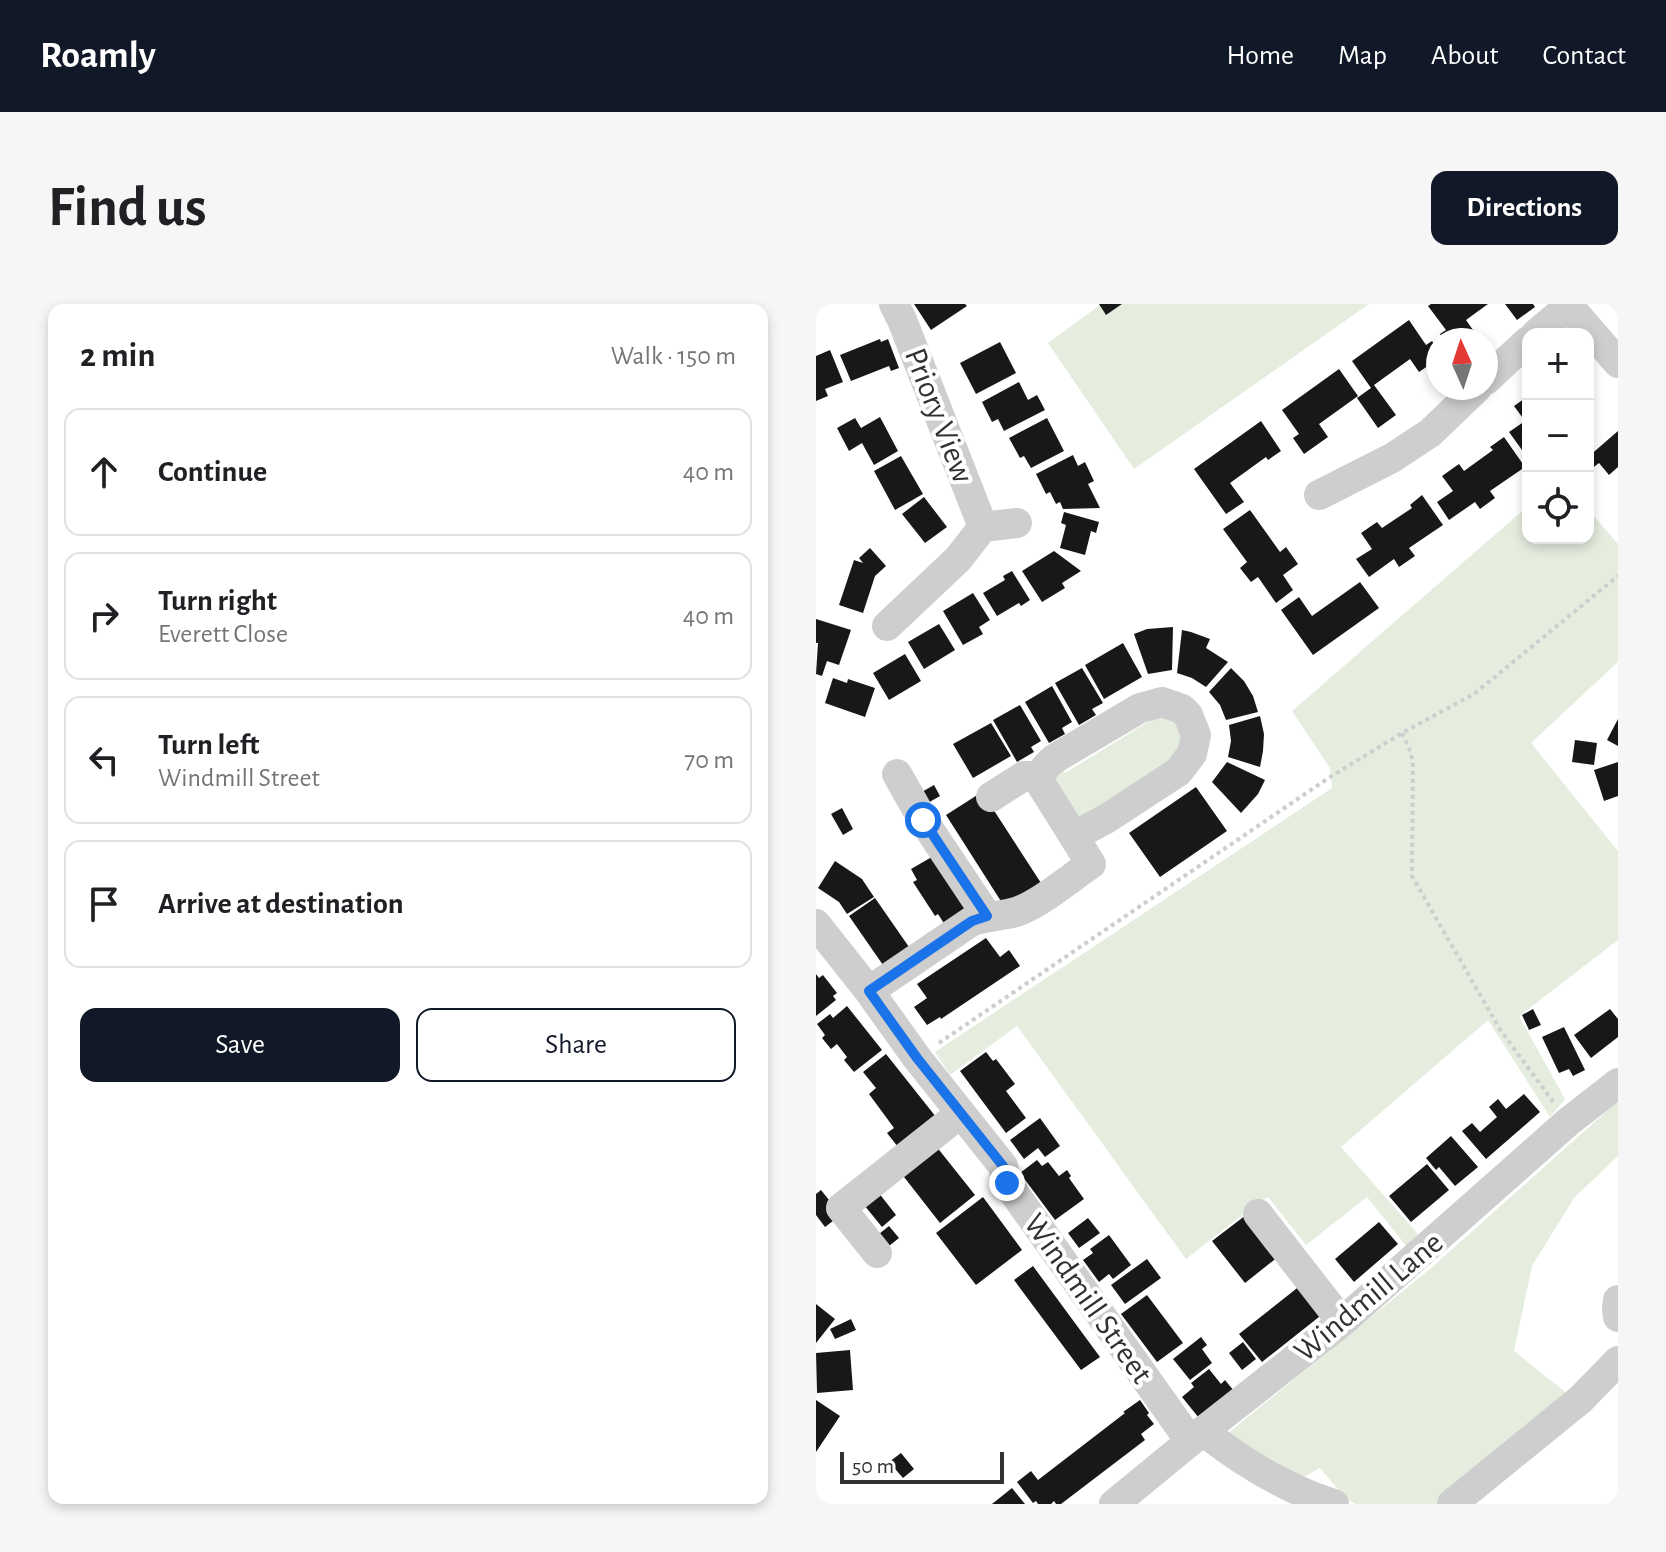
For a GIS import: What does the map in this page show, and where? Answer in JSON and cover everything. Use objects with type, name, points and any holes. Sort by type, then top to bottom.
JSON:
[{"type":"street","name":"Priory View","points":[[894,304],[983,527]]},
{"type":"street","points":[[1543,328],[1568,305],[1618,363]]},
{"type":"street","points":[[1498,369],[1522,347]]},
{"type":"street","points":[[1319,495],[1392,458],[1430,433],[1464,400]]},
{"type":"street","points":[[887,626],[958,559],[983,527],[1017,523]]},
{"type":"street","points":[[869,991],[972,921],[1028,907],[1091,864],[1041,784],[1043,769],[1054,759],[1140,708],[1162,702],[1182,709],[1188,715],[1196,735],[1192,754],[1178,772],[1074,836]]},
{"type":"street","points":[[897,774],[923,820],[987,916]]},
{"type":"street","points":[[991,797],[1024,776],[1040,776]]},
{"type":"street","name":"Windmill Street","points":[[816,924],[1003,1166],[1007,1183],[1197,1436],[1224,1448],[1268,1475],[1334,1504]]},
{"type":"street","name":"Windmill Lane","points":[[1114,1504],[1342,1322],[1568,1122],[1618,1083]]},
{"type":"street","points":[[877,1253],[841,1208],[961,1113]]},
{"type":"street","points":[[1258,1214],[1342,1322]]},
{"type":"street","points":[[1618,1300],[1618,1317]]},
{"type":"street","points":[[1452,1504],[1581,1399],[1618,1361]]},
{"type":"path","points":[[917,1058],[1327,779],[1474,694],[1618,576]]},
{"type":"path","points":[[1402,733],[1413,762],[1412,876],[1499,1028],[1568,1122]]},
{"type":"shaded area","points":[[1122,304],[1369,304],[1134,469],[1048,343],[1100,305],[1106,315]]},
{"type":"shaded area","points":[[1522,511],[1522,544],[1594,544],[1594,516],[1618,544],[1618,662],[1531,743],[1618,851],[1618,940],[1519,1016],[1565,1099],[1550,1117],[1488,1020],[1341,1147],[1418,1234],[1407,1247],[1367,1197],[1306,1245],[1268,1197],[1186,1259],[1017,1026],[950,1075],[935,1052],[1332,788],[1330,768],[1292,711]]},
{"type":"shaded area","points":[[1148,713],[1180,718],[1184,753],[1082,825],[1052,785],[1060,766],[1065,773],[1151,720]]},
{"type":"shaded area","points":[[1618,1101],[1618,1156],[1574,1198],[1532,1266],[1514,1351],[1574,1399],[1439,1504],[1356,1504],[1347,1500],[1320,1468],[1297,1481],[1227,1434],[1430,1269]]},
{"type":"building","points":[[914,304],[965,304],[967,306],[931,330]]},
{"type":"building","points":[[1099,304],[1122,304],[1106,315]]},
{"type":"building","points":[[1488,304],[1466,320],[1472,328],[1444,328],[1428,306]]},
{"type":"building","points":[[1505,304],[1533,304],[1535,307],[1517,320]]},
{"type":"building","points":[[1409,320],[1426,345],[1426,367],[1419,372],[1410,359],[1374,385],[1396,415],[1378,428],[1357,398],[1371,388],[1352,361]]},
{"type":"building","points":[[880,339],[881,342],[888,339],[899,368],[891,371],[889,366],[851,381],[840,355]]},
{"type":"building","points":[[1000,342],[1016,373],[976,394],[960,363]]},
{"type":"building","points":[[830,350],[843,382],[825,389],[828,396],[816,401],[816,356]]},
{"type":"building","points":[[1339,369],[1358,396],[1319,424],[1328,437],[1304,454],[1293,438],[1299,434],[1282,410]]},
{"type":"building","points":[[1019,382],[1028,400],[1037,395],[1045,410],[1004,431],[998,419],[992,422],[982,402]]},
{"type":"building","points":[[1522,400],[1522,417],[1514,406]]},
{"type":"building","points":[[880,417],[898,451],[874,465],[862,443],[849,451],[837,428],[855,418],[861,428]]},
{"type":"building","points":[[1047,418],[1064,451],[1031,468],[1024,456],[1020,458],[1009,438]]},
{"type":"building","points":[[1261,421],[1281,451],[1268,460],[1266,457],[1230,483],[1244,502],[1226,514],[1194,469]]},
{"type":"building","points":[[1522,423],[1522,450],[1509,432]]},
{"type":"building","points":[[1618,431],[1618,467],[1609,475],[1599,463],[1594,467],[1594,452]]},
{"type":"building","points":[[1504,437],[1522,463],[1522,469],[1490,491],[1495,498],[1480,509],[1475,502],[1449,520],[1437,502],[1453,491],[1442,476],[1459,464],[1464,471],[1493,450],[1490,447]]},
{"type":"building","points":[[1073,455],[1078,466],[1085,462],[1094,481],[1088,484],[1100,508],[1063,509],[1060,502],[1056,504],[1050,492],[1046,494],[1036,474]]},
{"type":"building","points":[[901,456],[923,494],[895,510],[874,471]]},
{"type":"building","points":[[1422,495],[1443,525],[1409,548],[1415,556],[1399,567],[1394,559],[1369,577],[1356,559],[1372,549],[1361,533],[1377,522],[1382,528],[1412,508],[1410,505]]},
{"type":"building","points":[[924,497],[947,527],[925,543],[902,514]]},
{"type":"building","points":[[1250,510],[1280,552],[1286,547],[1298,564],[1283,575],[1293,590],[1276,603],[1258,577],[1251,582],[1240,568],[1247,562],[1223,529]]},
{"type":"building","points":[[1064,512],[1099,522],[1096,533],[1091,531],[1085,555],[1060,548],[1066,525],[1061,523]]},
{"type":"building","points":[[870,548],[886,566],[875,576],[863,613],[839,605],[854,560],[863,563],[859,558]]},
{"type":"building","points":[[1054,551],[1081,571],[1062,583],[1065,588],[1042,602],[1022,571]]},
{"type":"building","points":[[1012,571],[1030,600],[997,616],[983,593],[1005,580],[1003,576]]},
{"type":"building","points":[[1360,582],[1379,608],[1313,655],[1281,610],[1299,597],[1312,616]]},
{"type":"building","points":[[973,593],[990,620],[979,627],[983,634],[963,645],[943,611]]},
{"type":"building","points":[[816,619],[851,630],[839,665],[827,661],[822,676],[816,674]]},
{"type":"building","points":[[939,624],[955,650],[924,669],[908,642]]},
{"type":"building","points":[[1173,627],[1172,670],[1148,674],[1134,634],[1147,629]]},
{"type":"building","points":[[1182,630],[1210,639],[1206,648],[1228,662],[1206,687],[1177,673]]},
{"type":"building","points":[[1123,643],[1142,677],[1104,699],[1085,665]]},
{"type":"building","points":[[905,654],[921,681],[889,700],[873,673]]},
{"type":"building","points":[[1082,668],[1103,703],[1092,709],[1096,715],[1079,725],[1055,683]]},
{"type":"building","points":[[1231,668],[1244,681],[1258,712],[1226,720],[1220,705],[1209,692]]},
{"type":"building","points":[[833,678],[847,683],[848,679],[875,688],[865,717],[825,703]]},
{"type":"building","points":[[1052,686],[1072,722],[1062,728],[1065,734],[1049,743],[1025,702]]},
{"type":"building","points":[[1020,705],[1041,741],[1031,747],[1034,752],[1017,762],[993,720]]},
{"type":"building","points":[[1260,716],[1264,734],[1260,767],[1228,757],[1231,741],[1229,725]]},
{"type":"building","points":[[1618,719],[1618,746],[1607,740]]},
{"type":"building","points":[[991,723],[1011,756],[973,778],[953,744]]},
{"type":"building","points":[[1575,740],[1597,743],[1594,765],[1572,762]]},
{"type":"building","points":[[1227,762],[1265,780],[1258,794],[1241,813],[1212,782]]},
{"type":"building","points":[[1618,762],[1618,796],[1604,801],[1594,770]]},
{"type":"building","points":[[934,785],[940,796],[926,804],[920,793]]},
{"type":"building","points":[[1196,787],[1227,831],[1160,877],[1129,833]]},
{"type":"building","points":[[982,792],[1041,883],[1004,906],[946,815]]},
{"type":"building","points":[[842,808],[853,829],[843,835],[831,814]]},
{"type":"building","points":[[937,854],[971,909],[945,925],[938,914],[935,916],[913,882],[917,880],[911,869]]},
{"type":"building","points":[[835,861],[862,879],[874,897],[847,914],[839,902],[818,888]]},
{"type":"building","points":[[875,898],[909,947],[883,965],[849,916]]},
{"type":"building","points":[[986,938],[1000,957],[1009,950],[1020,966],[941,1019],[927,1025],[914,1007],[927,998],[917,984]]},
{"type":"building","points":[[816,974],[819,978],[823,975],[837,993],[833,996],[836,1000],[816,1016]]},
{"type":"building","points":[[847,1006],[882,1050],[854,1072],[837,1044],[831,1049],[822,1038],[825,1035],[817,1024],[830,1014],[833,1018]]},
{"type":"building","points":[[1533,1009],[1541,1025],[1529,1030],[1522,1015]]},
{"type":"building","points":[[1610,1009],[1618,1019],[1618,1037],[1591,1058],[1574,1035]]},
{"type":"building","points":[[1564,1027],[1585,1070],[1573,1076],[1569,1069],[1559,1073],[1542,1037]]},
{"type":"building","points":[[986,1052],[993,1061],[996,1059],[1015,1084],[1006,1091],[1026,1118],[1006,1133],[960,1071]]},
{"type":"building","points":[[886,1054],[940,1122],[902,1152],[887,1133],[894,1128],[869,1094],[876,1088],[863,1072]]},
{"type":"building","points":[[1524,1094],[1540,1112],[1486,1159],[1462,1131],[1472,1123],[1480,1132],[1497,1117],[1489,1107],[1498,1099],[1506,1109]]},
{"type":"building","points":[[1040,1118],[1060,1146],[1045,1157],[1038,1148],[1024,1159],[1010,1140]]},
{"type":"building","points":[[1451,1136],[1478,1167],[1455,1186],[1439,1167],[1436,1170],[1426,1158]]},
{"type":"building","points":[[932,1141],[975,1195],[940,1223],[897,1168]]},
{"type":"building","points":[[1037,1160],[1042,1166],[1048,1162],[1059,1176],[1067,1170],[1084,1199],[1055,1220],[1020,1173]]},
{"type":"building","points":[[1427,1164],[1449,1190],[1411,1222],[1389,1196]]},
{"type":"building","points":[[875,1188],[896,1215],[882,1227],[860,1200]]},
{"type":"building","points":[[821,1190],[841,1215],[825,1227],[816,1215],[816,1194]]},
{"type":"building","points":[[983,1197],[1022,1250],[976,1285],[936,1233]]},
{"type":"building","points":[[1246,1215],[1279,1256],[1245,1283],[1212,1241]]},
{"type":"building","points":[[1088,1218],[1100,1233],[1079,1248],[1068,1233]]},
{"type":"building","points":[[1379,1222],[1398,1244],[1354,1282],[1335,1259]]},
{"type":"building","points":[[889,1226],[899,1238],[884,1250],[874,1238]]},
{"type":"building","points":[[1109,1235],[1131,1265],[1113,1279],[1109,1274],[1099,1282],[1083,1260],[1093,1253],[1090,1249]]},
{"type":"building","points":[[1147,1259],[1161,1278],[1125,1304],[1111,1285]]},
{"type":"building","points":[[1033,1266],[1100,1357],[1081,1370],[1014,1280]]},
{"type":"building","points":[[1301,1285],[1324,1313],[1262,1362],[1239,1334]]},
{"type":"building","points":[[1147,1295],[1183,1343],[1157,1362],[1121,1314]]},
{"type":"building","points":[[816,1304],[835,1319],[816,1343]]},
{"type":"building","points":[[851,1319],[856,1330],[835,1339],[830,1329]]},
{"type":"building","points":[[1201,1337],[1207,1345],[1202,1349],[1212,1363],[1190,1380],[1173,1359]]},
{"type":"building","points":[[1243,1342],[1256,1359],[1242,1370],[1229,1353]]},
{"type":"building","points":[[850,1350],[853,1390],[817,1393],[816,1353]]},
{"type":"building","points":[[1209,1369],[1221,1384],[1225,1380],[1234,1391],[1199,1418],[1182,1397],[1194,1387],[1191,1383]]},
{"type":"building","points":[[816,1400],[840,1416],[816,1452]]},
{"type":"building","points":[[1140,1400],[1154,1424],[1141,1434],[1145,1440],[1061,1504],[1054,1501],[1051,1504],[1033,1503],[1017,1482],[1031,1471],[1038,1480]]},
{"type":"building","points":[[901,1453],[914,1469],[903,1478],[889,1462]]},
{"type":"building","points":[[1012,1488],[1025,1504],[992,1504]]},
{"type":"route","points":[[923,820],[987,916],[972,921],[869,991],[917,1058],[1003,1166],[1007,1183]]}]
